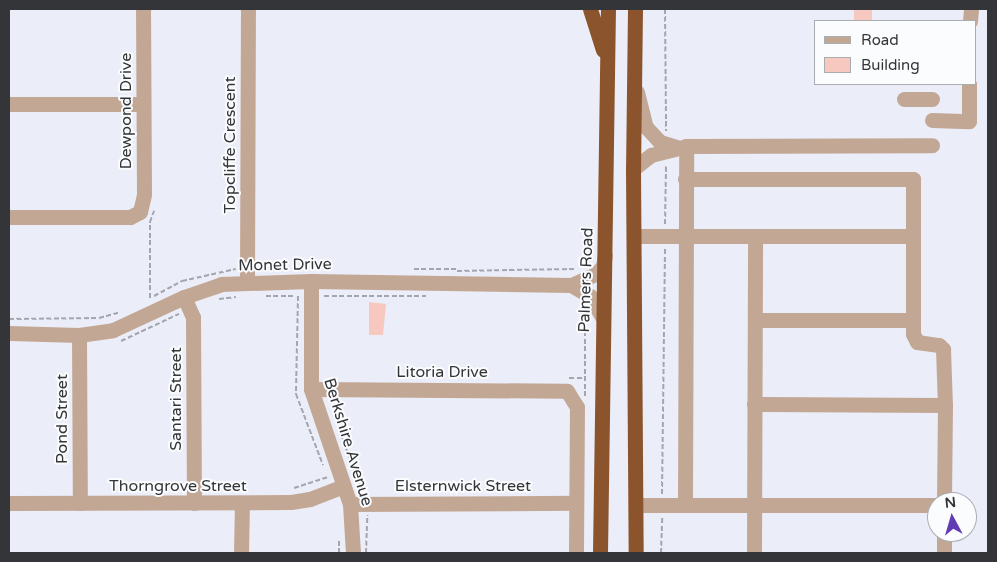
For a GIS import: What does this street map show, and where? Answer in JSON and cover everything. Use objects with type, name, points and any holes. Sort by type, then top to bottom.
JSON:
[{"type":"highway","points":[[590,9],[608,66]]},
{"type":"highway","name":"Palmers Road","points":[[600,553],[608,9]]},
{"type":"highway","points":[[635,9],[633,169],[636,553]]},
{"type":"street","name":"Dewpond Drive","points":[[143,9],[144,194],[147,211]]},
{"type":"street","name":"Topcliffe Crescent","points":[[246,289],[248,9]]},
{"type":"street","points":[[634,84],[646,127],[674,147],[685,179],[685,505]]},
{"type":"street","points":[[932,120],[969,121],[969,85]]},
{"type":"street","points":[[904,99],[932,99]]},
{"type":"street","points":[[9,104],[144,104]]},
{"type":"street","points":[[633,169],[651,155],[674,147],[932,145]]},
{"type":"street","points":[[685,179],[913,179],[913,320],[917,342],[940,345],[943,349],[945,405],[944,492]]},
{"type":"street","points":[[9,217],[130,217],[147,211]]},
{"type":"street","points":[[635,236],[913,236]]},
{"type":"street","points":[[754,553],[755,237]]},
{"type":"street","name":"Monet Drive","points":[[9,333],[79,335],[135,322],[184,297],[221,284],[246,289],[311,281],[572,284],[596,274],[603,266],[605,254]]},
{"type":"street","name":"Berkshire Avenue","points":[[311,281],[311,389],[350,504],[353,553]]},
{"type":"street","points":[[572,284],[590,296],[602,317]]},
{"type":"street","name":"Santari Street","points":[[184,297],[193,317],[194,503]]},
{"type":"street","points":[[755,320],[913,320]]},
{"type":"street","name":"Pond Street","points":[[79,335],[80,503]]},
{"type":"street","name":"Litoria Drive","points":[[311,389],[560,390],[572,394],[577,407],[576,504]]},
{"type":"street","points":[[754,404],[945,405]]},
{"type":"street","name":"Thorngrove Street","points":[[9,503],[291,502],[310,499],[344,486]]},
{"type":"street","points":[[241,553],[242,503]]},
{"type":"street","name":"Elsternwick Street","points":[[350,504],[576,504]]},
{"type":"street","points":[[576,504],[576,553]]},
{"type":"street","points":[[636,505],[927,506]]},
{"type":"path","points":[[661,553],[665,236],[674,147],[665,9]]},
{"type":"path","points":[[147,211],[150,222],[150,299]]},
{"type":"path","points":[[141,303],[182,281],[236,269]]},
{"type":"path","points":[[216,299],[246,289]]},
{"type":"path","points":[[258,296],[296,296]]},
{"type":"path","points":[[9,319],[99,318],[124,312]]},
{"type":"path","points":[[286,491],[327,477]]},
{"type":"building","points":[[854,9],[872,9],[872,20],[854,20]]},
{"type":"building","points":[[369,302],[386,304],[383,335],[369,335]]}]
